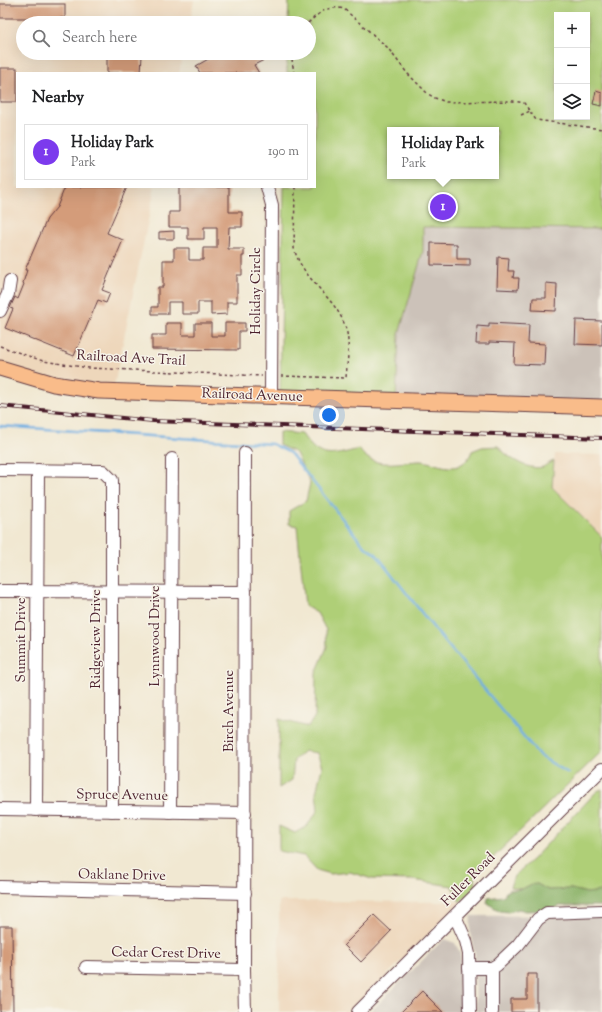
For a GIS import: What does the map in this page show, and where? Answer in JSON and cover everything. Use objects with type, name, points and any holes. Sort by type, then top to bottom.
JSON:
[{"type":"main road","name":"Railroad Avenue","points":[[0,368],[54,384],[99,390],[602,407]]},
{"type":"street","name":"Holiday Circle","points":[[267,188],[272,205],[271,396]]},
{"type":"street","points":[[0,311],[8,294],[10,281]]},
{"type":"street","name":"Birch Avenue","points":[[245,453],[245,1012]]},
{"type":"street","name":"Lynnwood Drive","points":[[170,812],[172,459]]},
{"type":"street","points":[[0,470],[38,470]]},
{"type":"street","name":"Ridgeview Drive","points":[[38,470],[103,471],[108,474],[113,485],[112,811]]},
{"type":"street","name":"Summit Drive","points":[[36,810],[38,470]]},
{"type":"street","points":[[0,592],[245,592]]},
{"type":"street","name":"Fuller Road","points":[[358,1012],[602,769]]},
{"type":"street","name":"Spruce Avenue","points":[[0,809],[244,813]]},
{"type":"street","name":"Oaklane Drive","points":[[0,887],[244,892]]},
{"type":"street","points":[[469,968],[492,968],[518,945],[538,919],[547,913],[602,912]]},
{"type":"street","points":[[455,916],[466,941],[469,954],[470,1012]]},
{"type":"street","name":"Cedar Crest Drive","points":[[86,967],[244,969]]},
{"type":"street","points":[[492,968],[492,1012]]},
{"type":"path","points":[[316,16],[325,9],[338,7],[344,9],[387,47],[407,73],[428,94],[435,98],[446,102],[514,101],[524,103],[536,120],[602,129]]},
{"type":"path","points":[[292,60],[294,72]]},
{"type":"path","points":[[521,115],[530,111]]},
{"type":"path","points":[[276,376],[346,378],[346,327],[340,314],[304,271],[296,257],[294,248],[295,188]]},
{"type":"path","name":"Railroad Ave Trail","points":[[0,346],[43,361],[89,368],[264,376]]},
{"type":"shaded area","points":[[0,0],[194,0],[191,16],[16,16],[16,60],[182,60],[179,72],[16,72],[16,188],[155,188],[113,391],[0,368]]},
{"type":"shaded area","points":[[423,227],[602,229],[602,408],[396,400],[399,334],[423,251]]},
{"type":"shaded area","points":[[555,454],[602,455],[602,537],[552,487]]},
{"type":"shaded area","points":[[279,901],[460,902],[350,1012],[279,1012]]},
{"type":"shaded area","points":[[602,915],[602,1012],[476,1012],[475,954],[470,933],[471,916]]},
{"type":"shaded area","points":[[444,939],[455,943],[460,953],[463,968],[464,1012],[370,1012]]},
{"type":"green space","points":[[289,0],[602,0],[602,229],[423,227],[423,251],[399,334],[396,400],[280,397],[284,188],[316,188],[316,72],[287,72],[287,60],[316,60],[316,16],[288,16]]},
{"type":"green space","points":[[279,432],[302,434],[308,443],[315,449],[327,454],[359,449],[365,456],[372,460],[387,463],[421,461],[454,467],[465,462],[472,451],[482,447],[498,446],[512,459],[530,467],[543,467],[554,461],[552,487],[602,537],[602,751],[474,876],[475,887],[460,902],[452,886],[413,880],[372,879],[350,872],[331,874],[317,870],[304,856],[279,851],[279,826],[295,833],[307,826],[318,810],[316,793],[322,767],[317,753],[304,751],[294,760],[292,780],[279,788],[279,719],[308,727],[315,716],[316,673],[327,647],[326,630],[317,613],[305,606],[297,526],[289,524],[289,511],[306,501],[310,483],[296,453],[279,445]]},
{"type":"green space","points":[[602,789],[602,891],[587,893],[571,889],[548,890],[537,884],[532,884],[522,889],[510,887],[514,876],[533,859],[597,791]]},
{"type":"green space","points":[[532,884],[537,884],[548,890],[571,889],[587,893],[602,891],[602,906],[559,906],[551,910],[526,911],[519,909],[508,912],[500,911],[487,903],[488,898],[503,896],[508,890],[522,889]]},
{"type":"building","points":[[0,4],[65,4],[65,16],[16,16],[16,18],[0,18]]},
{"type":"building","points":[[107,60],[142,60],[141,72],[107,72]]},
{"type":"building","points":[[207,60],[264,60],[254,65],[258,72],[199,72],[196,66]]},
{"type":"building","points":[[0,68],[17,68],[16,102],[0,102]]},
{"type":"building","points":[[596,91],[602,93],[602,106],[593,104]]},
{"type":"building","points":[[65,188],[127,188],[107,233],[123,240],[102,290],[110,293],[106,303],[98,300],[74,356],[5,328],[13,309],[10,308],[15,297],[18,299],[24,284],[27,270],[25,270],[47,219],[57,207]]},
{"type":"building","points":[[179,188],[229,188],[229,212],[242,212],[242,227],[229,227],[228,249],[244,249],[244,256],[242,256],[242,275],[237,275],[237,302],[227,302],[227,314],[211,315],[211,302],[198,302],[198,314],[182,314],[182,302],[168,302],[168,314],[152,314],[152,307],[158,307],[158,287],[163,287],[163,260],[174,260],[174,248],[189,248],[189,260],[203,260],[203,248],[217,248],[217,227],[204,227],[204,239],[188,239],[188,227],[169,227],[169,212],[179,212]]},
{"type":"building","points":[[174,231],[174,239],[159,239],[159,232]]},
{"type":"building","points":[[431,243],[457,244],[457,259],[470,259],[470,266],[431,265]]},
{"type":"building","points":[[498,257],[509,258],[508,271],[514,271],[513,278],[519,278],[518,290],[497,289]]},
{"type":"building","points":[[546,283],[557,284],[556,311],[532,310],[533,298],[546,298]]},
{"type":"building","points":[[576,320],[602,321],[602,345],[575,344]]},
{"type":"building","points":[[166,323],[182,323],[182,335],[195,335],[195,323],[211,323],[211,336],[225,336],[225,323],[245,323],[245,331],[239,331],[239,350],[152,349],[152,335],[166,335]]},
{"type":"building","points":[[489,323],[529,325],[528,343],[545,344],[544,365],[514,364],[515,343],[489,342],[489,344],[476,344],[477,326],[489,327]]},
{"type":"building","points":[[374,915],[391,931],[361,962],[344,945]]},
{"type":"building","points":[[0,926],[12,926],[13,1012],[0,1012]]},
{"type":"building","points":[[527,974],[537,974],[537,1012],[511,1012],[511,999],[527,999]]},
{"type":"building","points":[[422,991],[443,1012],[401,1012]]},
{"type":"waterway","points":[[0,426],[272,444],[290,453],[364,546],[376,554],[436,631],[540,756],[568,773]]},
{"type":"railway","points":[[0,406],[153,421],[602,438]]},
{"type":"place","name":"Holiday Park","points":[[443,207]]}]
